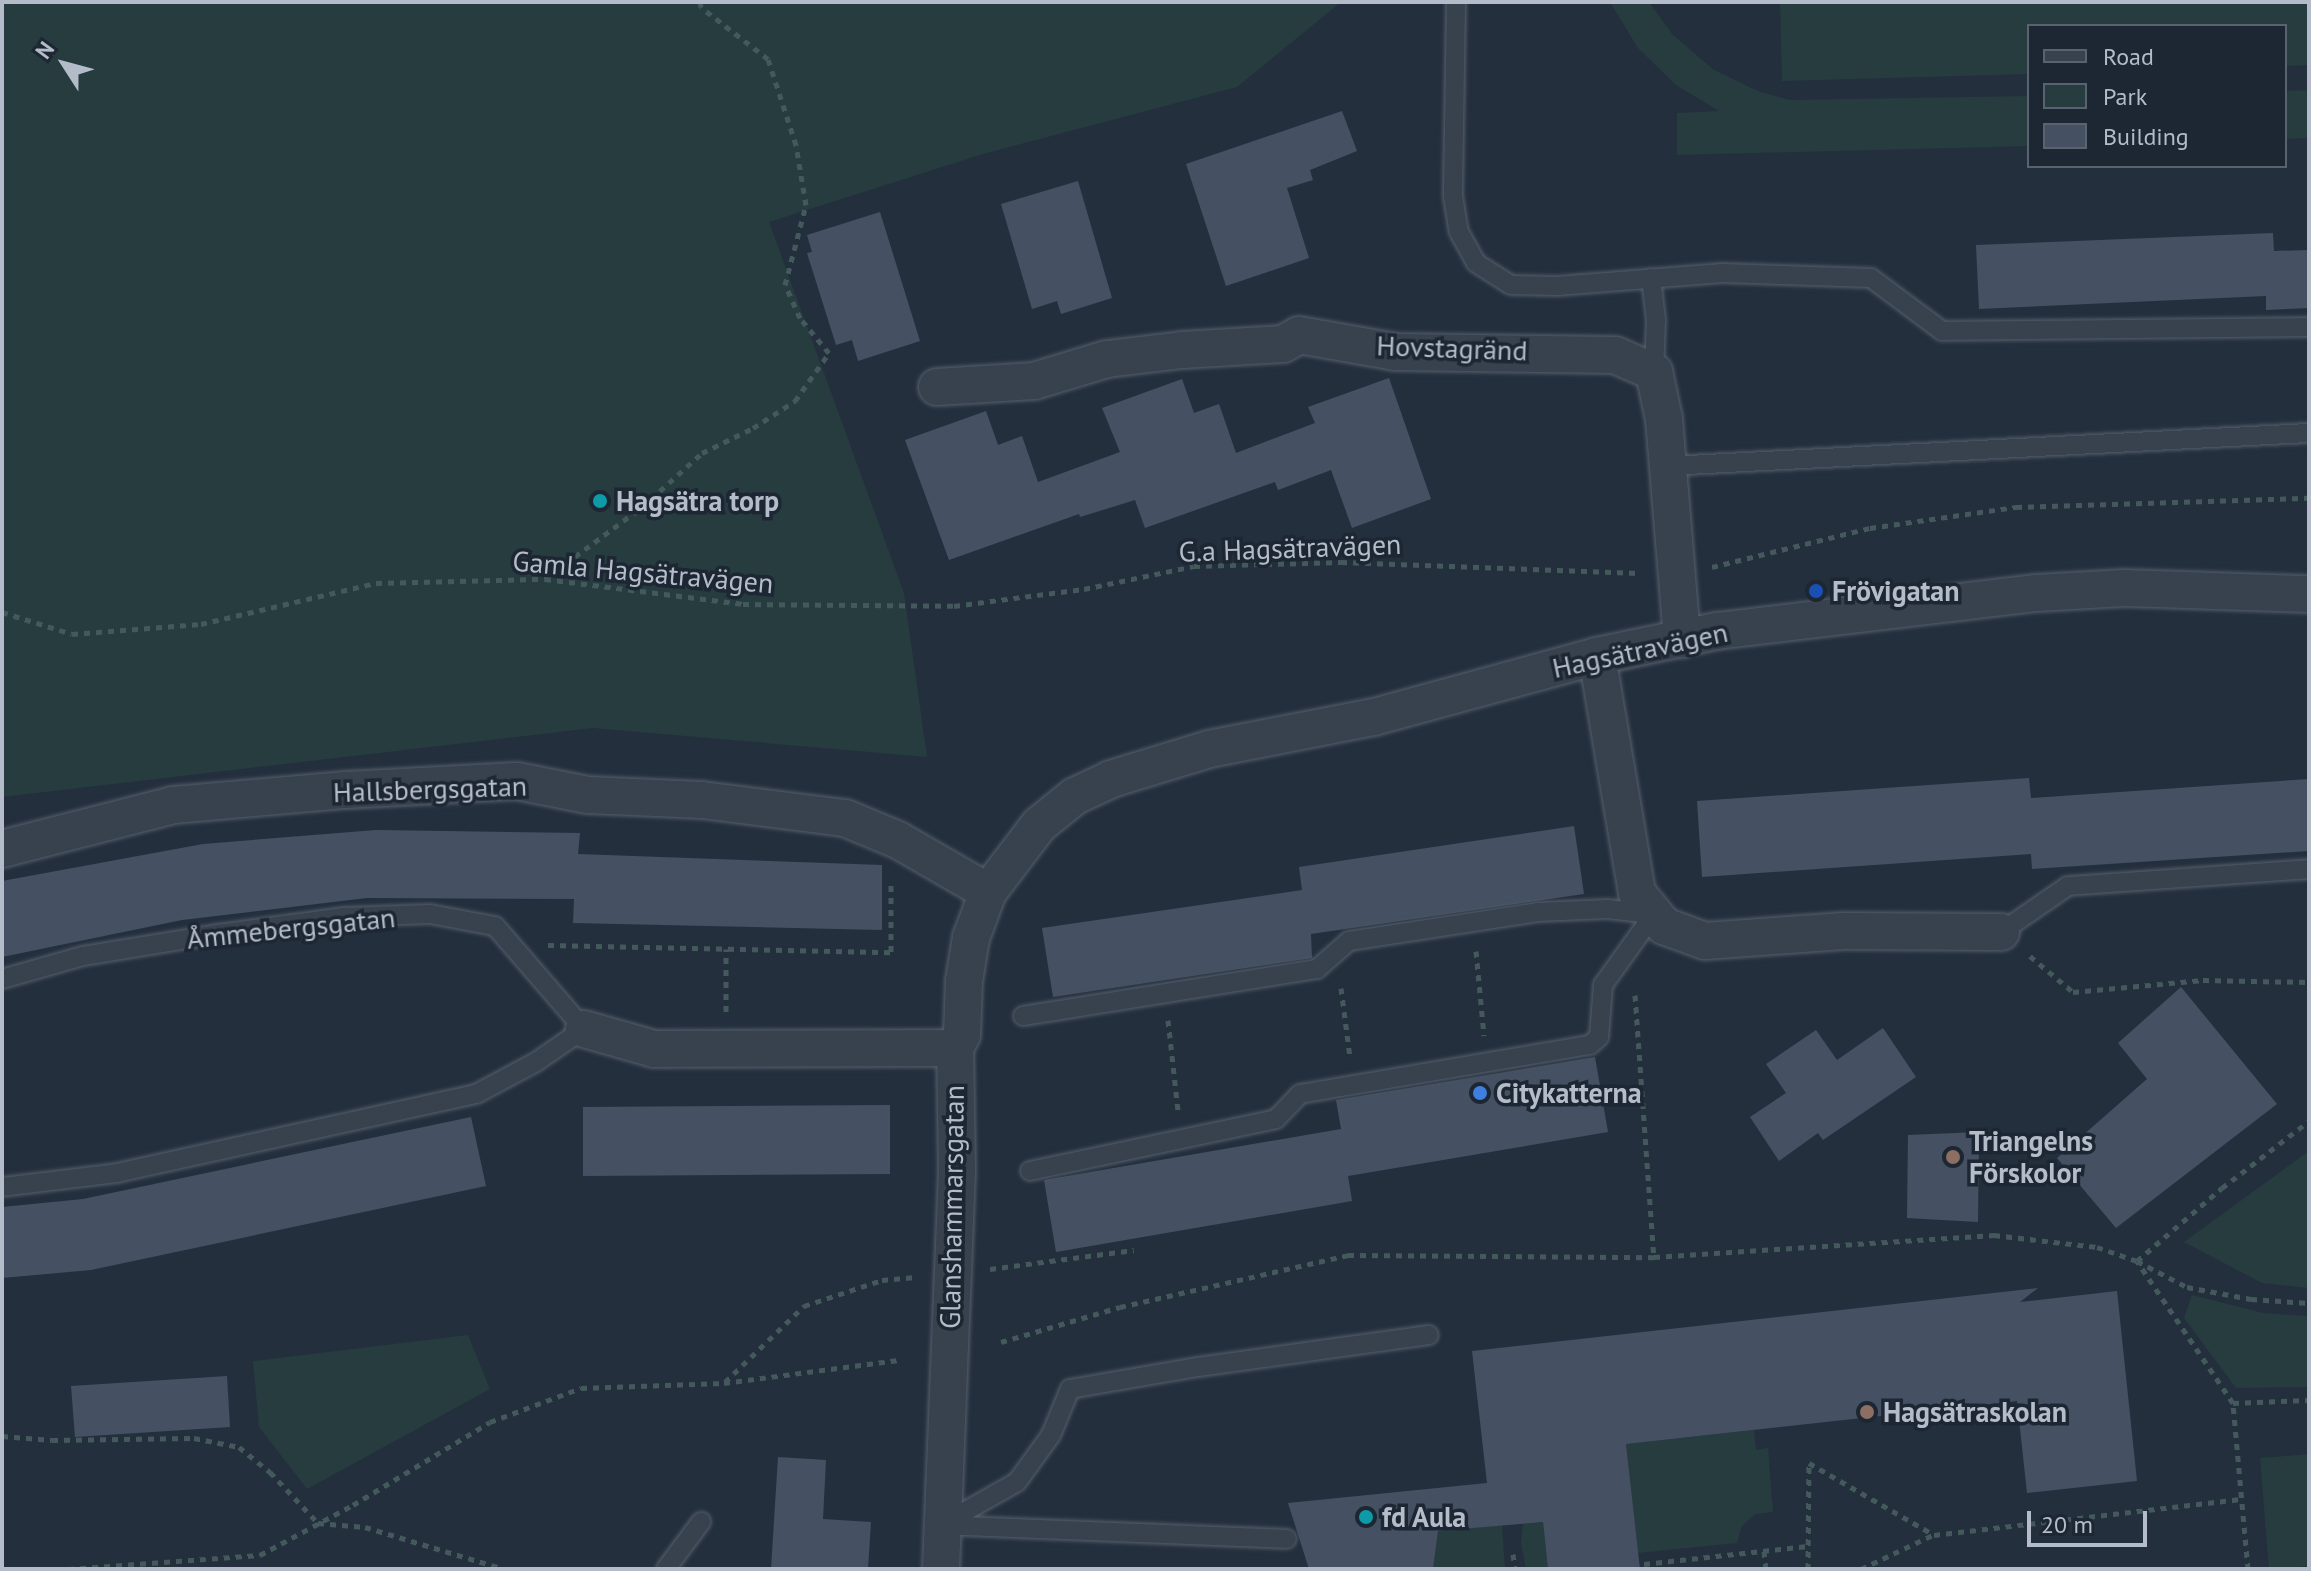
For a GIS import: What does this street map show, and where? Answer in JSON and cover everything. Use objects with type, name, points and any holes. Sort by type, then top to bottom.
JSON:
[{"type":"street","name":"Hovstagränd","points":[[937,387],[1034,381],[1107,359],[1182,350],[1283,344],[1299,335],[1395,352],[1615,355],[1654,372]]},
{"type":"street","points":[[1654,372],[1664,419],[1682,639]]},
{"type":"street","name":"Hagsätravägen","points":[[1011,856],[1051,815],[1075,796],[1111,779],[1209,749],[1374,717],[1597,656],[1682,639],[1886,609],[2037,593],[2124,588],[2309,594]]},
{"type":"street","points":[[1597,656],[1637,893],[1664,926],[1705,941],[1844,931],[2001,932]]},
{"type":"street","name":"Hallsbergsgatan","points":[[2,849],[173,805],[346,790],[517,781],[588,795],[702,800],[845,818],[898,840],[988,892]]},
{"type":"street","name":"Glanshammarsgatan","points":[[941,1569],[957,1170],[955,1048],[962,1035],[964,981],[971,938],[988,892],[1011,856]]},
{"type":"street","points":[[584,1029],[654,1049],[955,1048]]},
{"type":"lane","points":[[1456,2],[1453,196],[1459,232],[1476,263],[1511,285],[1557,286],[1722,273],[1871,278],[1942,331],[2309,327]]},
{"type":"lane","points":[[1651,278],[1656,320],[1654,372]]},
{"type":"lane","points":[[1668,466],[2309,433]]},
{"type":"lane","points":[[2001,932],[2068,886],[2309,869]]},
{"type":"lane","points":[[1023,1016],[1317,969],[1349,941],[1552,911],[1607,909],[1654,914],[1603,985],[1599,1037],[1590,1045],[1353,1082],[1300,1094],[1276,1119],[1030,1171]]},
{"type":"lane","name":"Åmmebergsgatan","points":[[2,979],[83,956],[218,934],[343,917],[430,914],[495,926],[584,1029]]},
{"type":"lane","points":[[2,1187],[118,1173],[476,1094],[536,1062],[584,1029]]},
{"type":"lane","points":[[941,1525],[1017,1482],[1051,1435],[1070,1389],[1198,1367],[1429,1335]]},
{"type":"lane","points":[[666,1569],[701,1522]]},
{"type":"lane","points":[[941,1525],[1287,1539]]},
{"type":"path","points":[[545,579],[642,507],[702,453],[753,428],[795,401],[829,353],[800,318],[785,285],[806,205],[796,145],[768,59],[701,7],[700,2]]},
{"type":"path","name":"G.a Hagsätravägen","points":[[858,605],[954,606],[1084,589],[1194,566],[1341,562],[1677,574],[1750,560],[1870,528],[2016,507],[2309,498]]},
{"type":"path","name":"Gamla Hagsätravägen","points":[[2,612],[72,634],[201,624],[376,583],[545,579],[743,604],[858,605]]},
{"type":"path","points":[[597,946],[891,952],[891,871],[898,840]]},
{"type":"path","points":[[1473,922],[1486,1061]]},
{"type":"path","points":[[2001,932],[2073,992],[2203,980],[2309,982]]},
{"type":"path","points":[[726,949],[726,1048]]},
{"type":"path","points":[[1337,951],[1353,1082]]},
{"type":"path","points":[[1635,982],[1654,1257]]},
{"type":"path","points":[[1169,1024],[1181,1140]]},
{"type":"path","points":[[2137,1261],[2222,1188],[2309,1121]]},
{"type":"path","points":[[1001,1342],[1120,1307],[1348,1255],[1654,1257],[1994,1235],[2097,1247],[2137,1261],[2187,1287],[2251,1299],[2309,1303]]},
{"type":"path","points":[[724,1383],[804,1306],[882,1280],[1134,1250]]},
{"type":"path","points":[[2137,1261],[2233,1403],[2248,1569]]},
{"type":"path","points":[[68,1569],[260,1555],[490,1422],[581,1388],[724,1383],[898,1360]]},
{"type":"path","points":[[2233,1403],[2309,1400]]},
{"type":"path","points":[[2,1436],[52,1440],[194,1438],[239,1447],[270,1472],[318,1523],[365,1527],[504,1569]]},
{"type":"path","points":[[1808,1569],[1809,1463],[1934,1535]]},
{"type":"path","points":[[1861,1569],[1934,1535],[2241,1499]]},
{"type":"path","points":[[1644,1564],[1659,1566],[1808,1546]]},
{"type":"path","points":[[1764,1551],[1766,1569]]},
{"type":"path","points":[[1513,1554],[1515,1569]]},
{"type":"green space","points":[[2,2],[1341,2],[1237,87],[983,154],[769,222],[904,593],[927,757],[593,728],[2,797]]},
{"type":"green space","points":[[1610,2],[1649,2],[1672,34],[1714,70],[1758,91],[1789,100],[2027,96],[2027,146],[1677,155],[1677,113],[1719,111],[1676,85],[1638,48]]},
{"type":"green space","points":[[1780,2],[2309,2],[2309,65],[2287,66],[2287,24],[2027,24],[2027,74],[1782,81]]},
{"type":"green space","points":[[2309,90],[2309,138],[2287,139],[2287,91]]},
{"type":"green space","points":[[2309,1151],[2309,1288],[2262,1283],[2184,1242]]},
{"type":"green space","points":[[2192,1295],[2263,1313],[2309,1316],[2309,1387],[2236,1388],[2184,1318]]},
{"type":"green space","points":[[468,1335],[490,1389],[307,1489],[259,1427],[253,1361]]},
{"type":"green space","points":[[1754,1430],[1756,1450],[1768,1448],[1773,1512],[1755,1514],[1742,1526],[1737,1543],[1638,1553],[1626,1444]]},
{"type":"green space","points":[[2309,1454],[2309,1566],[2269,1569],[2260,1458]]},
{"type":"green space","points":[[1543,1522],[1548,1569],[1526,1569],[1521,1544],[1523,1524]]},
{"type":"green space","points":[[1502,1525],[1505,1569],[1433,1569],[1438,1531]]},
{"type":"building","points":[[1342,111],[1357,151],[1310,170],[1313,180],[1287,188],[1309,258],[1226,286],[1186,164]]},
{"type":"building","points":[[1078,181],[1112,298],[1061,314],[1057,301],[1032,309],[1001,204]]},
{"type":"building","points":[[880,212],[920,341],[858,361],[852,340],[836,345],[807,253],[812,252],[807,235]]},
{"type":"building","points":[[2273,233],[2274,251],[2309,250],[2309,308],[2266,310],[2266,296],[1979,309],[1976,245]]},
{"type":"building","points":[[1389,378],[1431,499],[1352,528],[1331,470],[1278,490],[1275,482],[1145,528],[1135,500],[1080,517],[1079,514],[949,560],[905,440],[986,411],[998,445],[1022,436],[1038,482],[1120,452],[1102,408],[1182,379],[1194,413],[1219,404],[1236,453],[1315,423],[1308,407]]},
{"type":"building","points":[[2029,778],[2031,798],[2309,779],[2309,851],[2032,869],[2031,854],[1702,877],[1697,801]]},
{"type":"building","points":[[1574,826],[1584,894],[1311,934],[1312,958],[1053,997],[1042,928],[1302,890],[1299,867]]},
{"type":"building","points":[[376,830],[580,833],[578,854],[882,865],[882,930],[573,923],[574,899],[367,898],[182,920],[2,957],[2,881],[203,844]]},
{"type":"building","points":[[2181,987],[2277,1104],[2116,1228],[2057,1158],[2147,1079],[2118,1043]]},
{"type":"building","points":[[1883,1028],[1916,1077],[1823,1140],[1818,1133],[1779,1161],[1750,1117],[1786,1093],[1766,1064],[1816,1030],[1837,1060]]},
{"type":"building","points":[[1595,1057],[1608,1132],[1348,1176],[1352,1201],[1056,1252],[1044,1180],[1341,1129],[1336,1100]]},
{"type":"building","points":[[890,1105],[890,1174],[583,1176],[583,1107]]},
{"type":"building","points":[[471,1117],[486,1186],[91,1270],[2,1278],[2,1207],[83,1199]]},
{"type":"building","points":[[1979,1132],[1978,1222],[1907,1218],[1908,1135]]},
{"type":"building","name":"Hagsätraskolan","points":[[2038,1288],[2020,1302],[2117,1291],[2137,1481],[2027,1493],[2017,1401],[1626,1444],[1640,1569],[1548,1569],[1543,1522],[1438,1531],[1433,1569],[1309,1569],[1288,1503],[1487,1483],[1472,1351]]},
{"type":"building","points":[[227,1376],[230,1427],[75,1437],[71,1386]]},
{"type":"building","points":[[778,1457],[826,1460],[823,1519],[871,1522],[868,1569],[771,1569]]},
{"type":"place","name":"Hagsätra torp","points":[[600,501]]},
{"type":"place","name":"Frövigatan","points":[[1816,591]]},
{"type":"place","name":"Citykatterna","points":[[1480,1093]]},
{"type":"place","name":"Triangelns Förskolor","points":[[1953,1157]]},
{"type":"place","name":"Hagsätraskolan","points":[[1867,1412]]},
{"type":"place","name":"fd Aula","points":[[1366,1517]]}]
